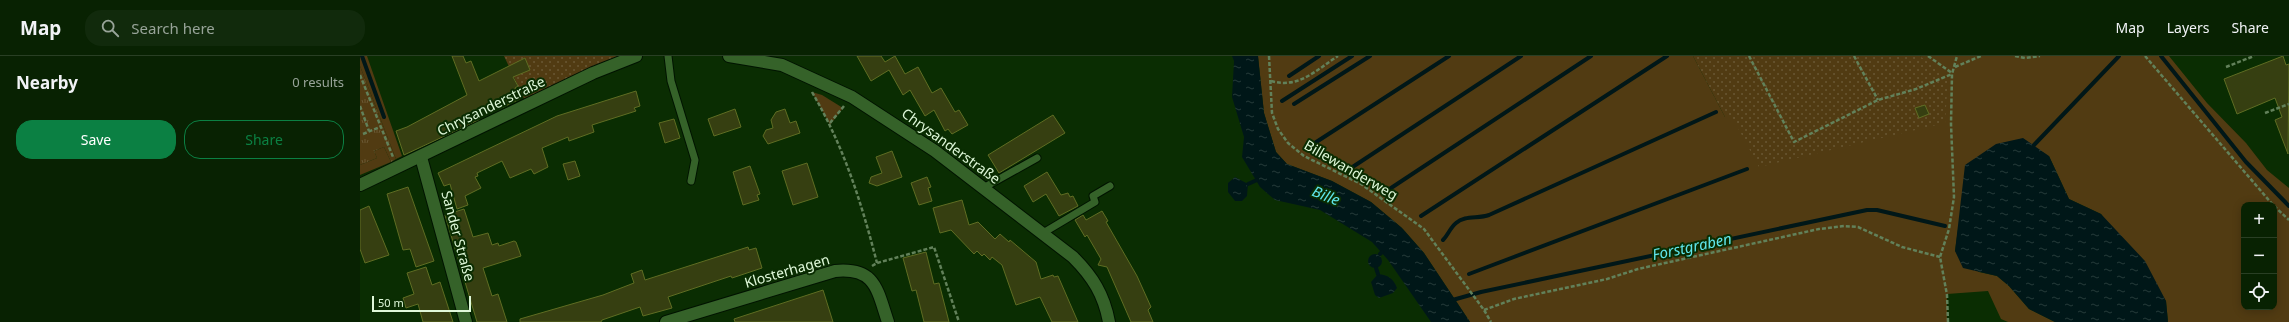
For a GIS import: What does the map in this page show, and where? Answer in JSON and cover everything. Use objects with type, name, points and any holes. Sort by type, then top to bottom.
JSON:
[{"type":"street","name":"Chrysanderstraße","points":[[360,185],[593,73],[636,56]]},
{"type":"street","name":"Chrysanderstraße","points":[[729,56],[782,65],[852,97],[893,122],[985,187],[1074,257],[1088,272],[1102,295],[1109,322]]},
{"type":"street","name":"Sander Straße","points":[[421,157],[466,322]]},
{"type":"street","name":"Klosterhagen","points":[[666,322],[835,271],[851,270],[862,272]]},
{"type":"street","points":[[862,272],[872,280],[888,322]]},
{"type":"lane","points":[[668,56],[671,81],[695,160],[691,181]]},
{"type":"lane","points":[[985,187],[1037,158]]},
{"type":"lane","points":[[1043,233],[1095,202],[1093,196],[1110,186]]},
{"type":"path","name":"Billewanderweg","points":[[1269,56],[1272,113],[1278,129],[1288,143],[1311,160],[1361,184],[1393,205],[1424,229],[1477,300],[1491,322]]},
{"type":"path","points":[[1271,81],[1280,84],[1294,83],[1338,56]]},
{"type":"path","points":[[1749,56],[1794,142],[1878,100],[1916,89],[1952,74]]},
{"type":"path","points":[[1854,56],[1878,100]]},
{"type":"path","points":[[1928,56],[1952,74]]},
{"type":"path","points":[[1948,322],[1947,295],[1940,257],[1949,229],[1954,197],[1951,124],[1952,74],[1957,56]]},
{"type":"path","points":[[1954,68],[1981,56]]},
{"type":"path","points":[[2016,56],[2025,58],[2040,56]]},
{"type":"path","points":[[2145,56],[2271,202]]},
{"type":"path","points":[[2226,67],[2254,56]]},
{"type":"path","points":[[801,73],[830,123],[848,162],[877,263]]},
{"type":"path","points":[[360,75],[397,168]]},
{"type":"path","points":[[830,123],[852,97]]},
{"type":"path","points":[[2266,113],[2289,104]]},
{"type":"path","points":[[360,106],[369,131]]},
{"type":"path","points":[[363,134],[380,127]]},
{"type":"path","points":[[2277,208],[2289,220]]},
{"type":"path","points":[[1484,310],[1514,299],[1607,278],[1645,267],[1819,229],[1844,226],[1858,227],[1902,247],[1940,257]]},
{"type":"path","points":[[862,272],[877,263],[934,247],[959,322]]},
{"type":"green space","points":[[360,56],[367,56],[402,156],[396,159],[360,66]]},
{"type":"green space","points":[[504,56],[623,56],[527,105]]},
{"type":"green space","points":[[1258,56],[1693,56],[1725,117],[1731,117],[1924,61],[1920,56],[2169,56],[2207,103],[2246,143],[2267,170],[2289,188],[2289,322],[2168,322],[2166,301],[2101,214],[2069,199],[2049,156],[1958,229],[1955,251],[1979,272],[1997,276],[2009,286],[2029,309],[2055,322],[2008,322],[2001,319],[1988,291],[1947,294],[1947,322],[1470,322],[1424,253],[1402,228],[1371,202],[1332,181],[1287,164],[1276,152],[1264,113]]},
{"type":"green space","points":[[1693,56],[1920,56],[1948,78],[1945,123],[1759,167],[1732,117],[1725,117]]},
{"type":"green space","points":[[360,66],[396,159],[391,162],[384,147],[374,151],[377,158],[360,165]]},
{"type":"green space","points":[[812,92],[822,95],[843,108],[830,125]]},
{"type":"green space","points":[[384,147],[391,162],[360,175],[360,165],[377,158],[374,151]]},
{"type":"water","name":"Bille","points":[[1232,56],[1258,56],[1264,113],[1276,152],[1287,164],[1332,181],[1371,202],[1402,228],[1424,253],[1470,322],[1431,322],[1388,260],[1372,242],[1320,210],[1275,200],[1260,187],[1242,157],[1244,137],[1232,97],[1234,61]]},
{"type":"water","points":[[2023,138],[2049,156],[2069,199],[2101,214],[2145,261],[2166,301],[2168,322],[2055,322],[2029,309],[2009,286],[1997,276],[1963,268],[1955,251],[1965,165],[1996,144]]},
{"type":"water","points":[[1235,177],[1248,184],[1247,196],[1242,201],[1235,201],[1228,192],[1228,183]]},
{"type":"water","points":[[1372,254],[1378,254],[1382,258],[1382,264],[1378,268],[1372,268],[1368,264],[1368,258]]},
{"type":"water","points":[[1378,274],[1385,275],[1392,279],[1397,288],[1393,293],[1379,298],[1375,295],[1371,282]]},
{"type":"building","points":[[452,56],[463,56],[466,63],[471,61],[479,81],[525,58],[530,70],[513,77],[518,86],[515,88],[520,99],[499,109],[498,107],[478,118],[479,120],[404,155],[396,131],[407,127],[467,95]]},
{"type":"building","points":[[857,56],[881,56],[885,62],[895,56],[905,74],[918,67],[932,93],[941,88],[955,112],[959,110],[968,125],[952,134],[948,129],[945,131],[934,110],[925,116],[910,90],[903,95],[889,70],[871,81]]},
{"type":"building","points":[[2283,56],[2286,65],[2289,64],[2288,154],[2275,120],[2282,117],[2275,98],[2237,114],[2224,79]]},
{"type":"building","points":[[636,91],[640,106],[634,108],[636,111],[592,125],[594,132],[569,141],[568,137],[542,148],[548,167],[534,174],[531,169],[510,178],[502,161],[477,173],[478,176],[475,177],[481,188],[465,196],[468,205],[457,209],[450,184],[444,186],[438,173],[557,116]]},
{"type":"building","points":[[1925,105],[1929,114],[1919,118],[1915,108]]},
{"type":"building","points":[[735,109],[741,127],[714,136],[708,119]]},
{"type":"building","points":[[785,109],[790,123],[796,121],[800,133],[768,144],[763,136],[766,130],[773,128],[771,120],[776,112]]},
{"type":"building","points":[[1053,115],[1065,133],[999,173],[988,155]]},
{"type":"building","points":[[674,119],[680,138],[665,143],[659,123]]},
{"type":"building","points":[[892,151],[902,177],[877,186],[869,183],[871,177],[882,173],[876,157]]},
{"type":"building","points":[[575,161],[580,176],[568,180],[563,164]]},
{"type":"building","points":[[807,163],[818,197],[793,205],[782,171]]},
{"type":"building","points":[[750,166],[760,194],[757,195],[759,200],[743,205],[733,172]]},
{"type":"building","points":[[1047,172],[1061,195],[1068,193],[1070,197],[1073,196],[1078,206],[1059,216],[1046,194],[1033,202],[1024,186]]},
{"type":"building","points":[[927,177],[931,187],[928,188],[932,201],[919,205],[911,183]]},
{"type":"building","points":[[408,187],[434,261],[416,267],[410,249],[403,250],[387,194]]},
{"type":"building","points":[[962,200],[969,225],[978,222],[995,239],[1000,234],[1009,242],[1010,240],[1036,262],[1041,279],[1053,275],[1054,277],[1058,276],[1078,322],[1052,322],[1040,297],[1016,305],[1002,265],[992,257],[990,260],[984,254],[982,256],[977,251],[974,254],[951,230],[940,233],[933,208]]},
{"type":"building","points":[[369,206],[389,255],[365,263],[360,249],[360,210]]},
{"type":"building","points":[[464,209],[473,237],[488,233],[492,245],[498,243],[499,246],[514,241],[516,242],[521,256],[483,268],[492,296],[498,294],[507,322],[477,322],[445,215]]},
{"type":"building","points":[[1102,211],[1108,221],[1106,222],[1137,276],[1151,307],[1148,310],[1153,322],[1131,322],[1107,267],[1098,265],[1101,259],[1087,235],[1085,237],[1075,220],[1083,215],[1086,220]]},
{"type":"building","points":[[748,247],[749,250],[756,248],[762,268],[732,278],[731,276],[668,297],[672,308],[643,316],[640,307],[602,320],[601,322],[520,322],[520,319],[603,295],[634,283],[631,274],[642,270],[645,280]]},
{"type":"building","points":[[926,252],[934,284],[939,283],[949,322],[924,322],[916,290],[912,291],[903,258]]},
{"type":"building","points":[[426,267],[432,285],[440,282],[453,322],[423,322],[418,304],[406,308],[403,298],[414,294],[407,273]]},
{"type":"building","points":[[823,290],[833,322],[735,322],[734,319]]},
{"type":"waterway","points":[[362,56],[384,117]]},
{"type":"waterway","points":[[1289,76],[1319,56]]},
{"type":"waterway","points":[[1282,101],[1352,56]]},
{"type":"waterway","points":[[1294,104],[1370,56]]},
{"type":"waterway","points":[[1307,148],[1449,56]]},
{"type":"waterway","points":[[1348,170],[1521,56]]},
{"type":"waterway","points":[[1385,192],[1591,56]]},
{"type":"waterway","points":[[1421,216],[1667,56]]},
{"type":"waterway","points":[[2034,145],[2119,56]]},
{"type":"waterway","points":[[2161,56],[2246,162],[2289,206]]},
{"type":"waterway","points":[[1443,240],[1454,225],[1463,219],[1489,215],[1716,112]]},
{"type":"waterway","points":[[1469,274],[1747,169]]},
{"type":"waterway","points":[[1248,184],[1257,180]]},
{"type":"waterway","name":"Forstgraben","points":[[1449,301],[1481,292],[1867,210],[1877,210],[1945,226]]},
{"type":"waterway","points":[[1376,268],[1378,274]]}]
